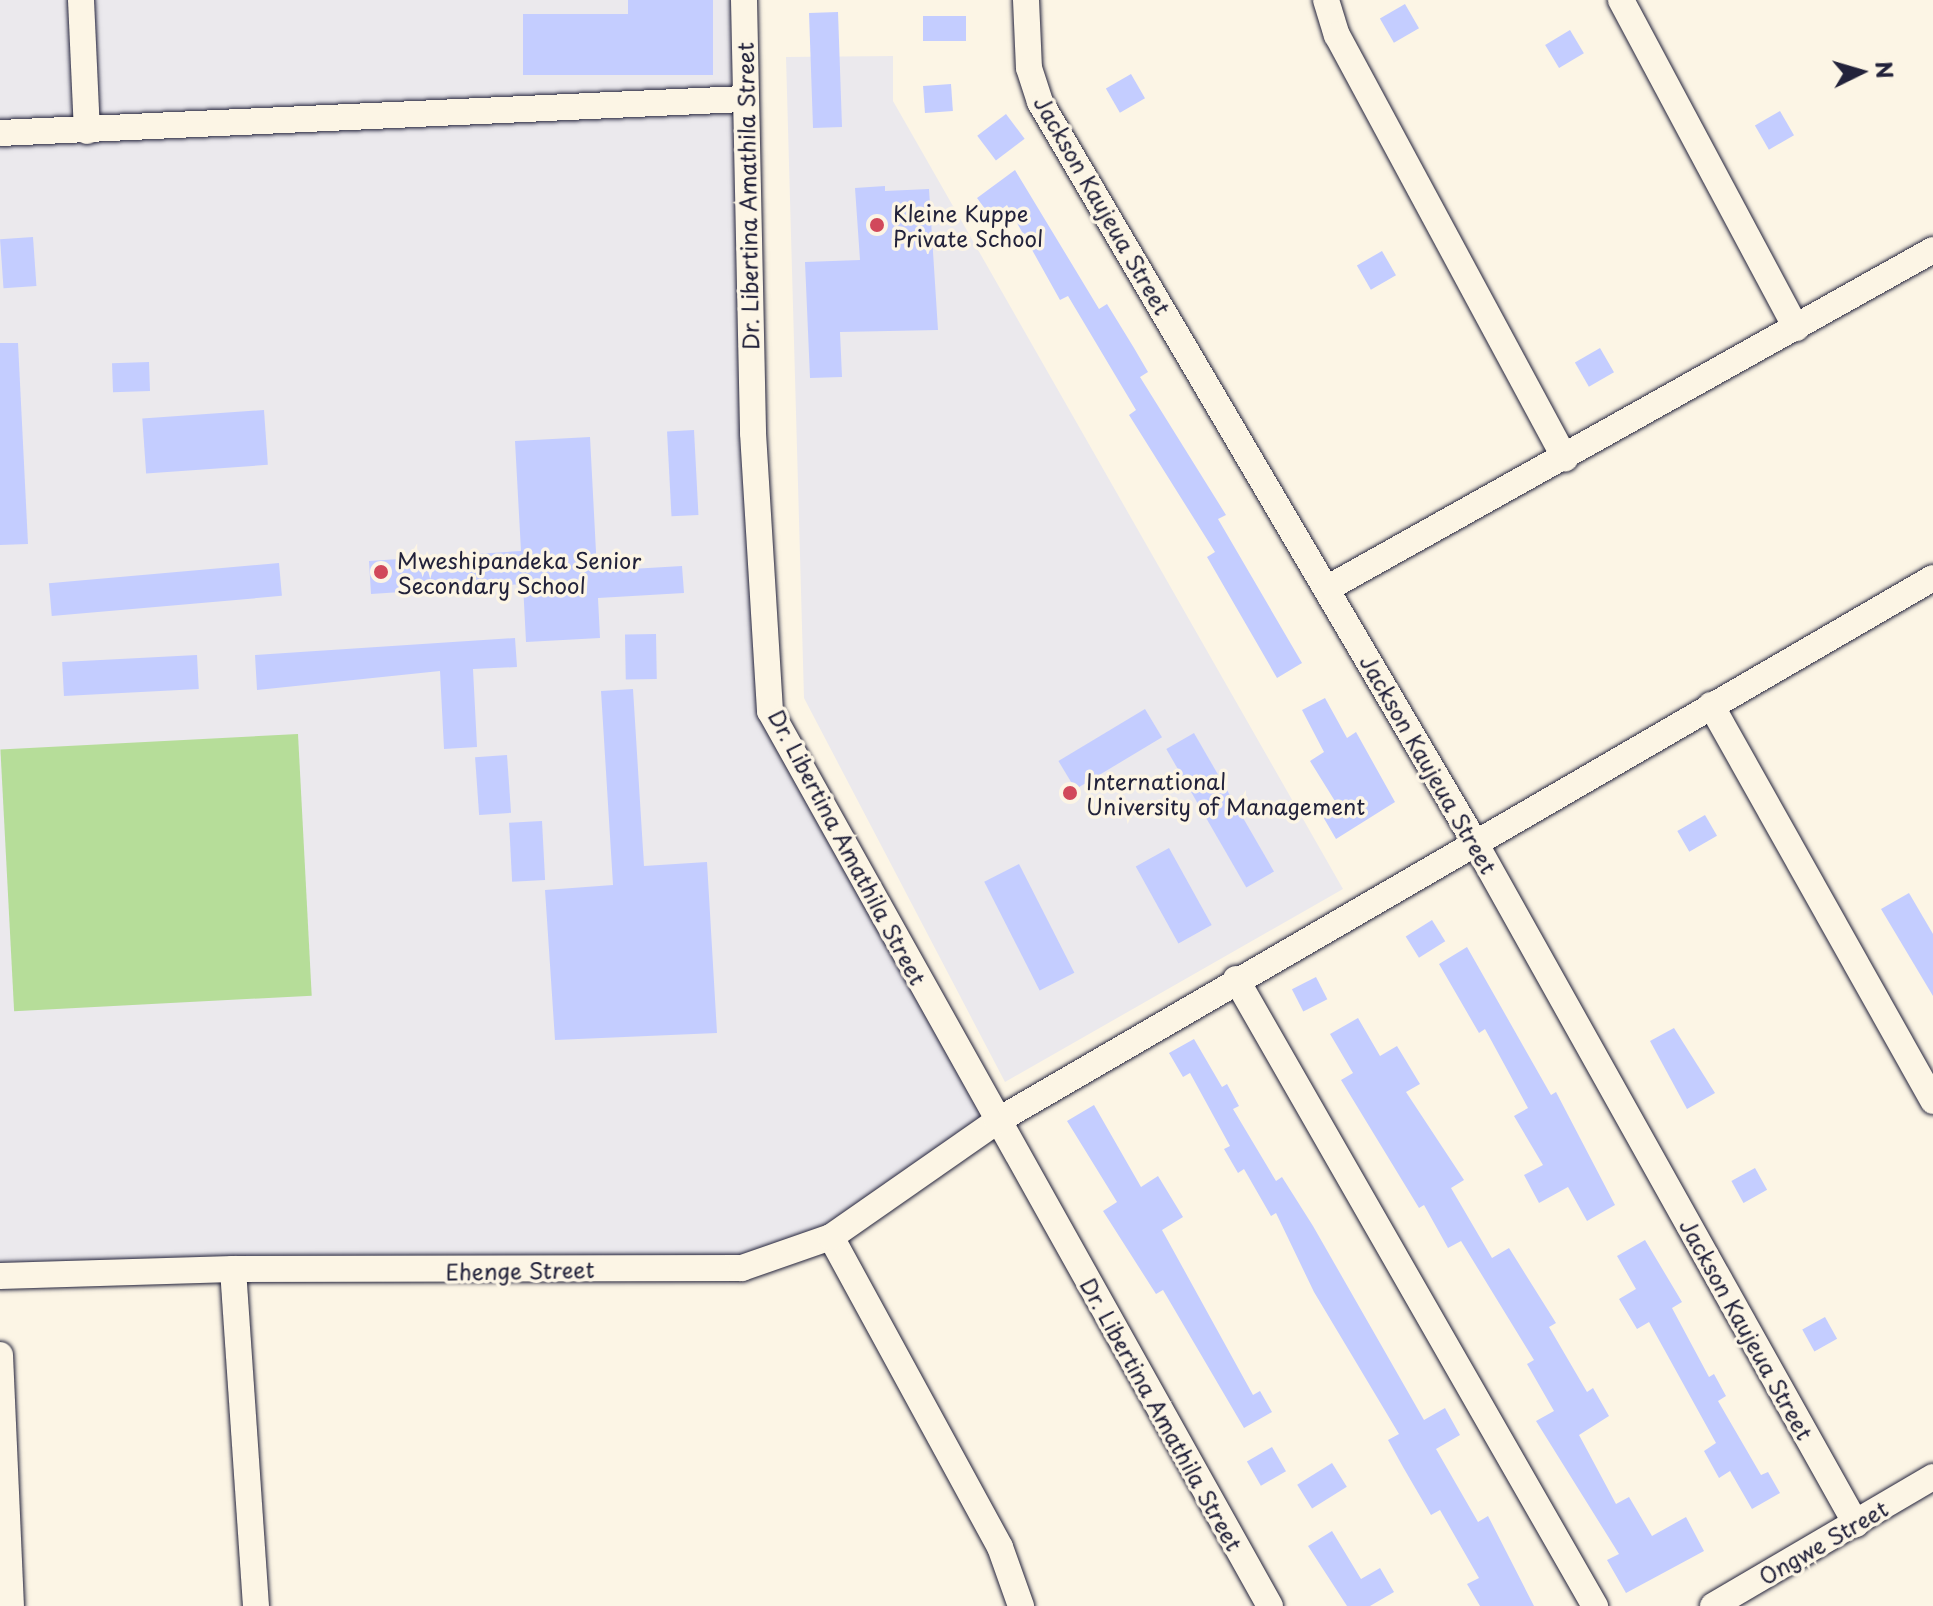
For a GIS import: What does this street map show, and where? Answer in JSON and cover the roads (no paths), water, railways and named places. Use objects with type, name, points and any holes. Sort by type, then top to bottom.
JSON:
[{"type":"street","points":[[81,0],[87,131]]},
{"type":"street","name":"Dr. Libertina Amathila Street","points":[[744,0],[742,99],[770,711],[1270,1606]]},
{"type":"street","name":"Jackson Kaujeua Street","points":[[1026,0],[1029,68],[1040,102],[1473,839],[1856,1524]]},
{"type":"street","points":[[1326,0],[1337,35],[1565,458]]},
{"type":"street","points":[[1621,0],[1796,328]]},
{"type":"street","points":[[0,133],[742,99]]},
{"type":"street","points":[[1328,588],[1933,250]]},
{"type":"street","name":"Ehenge Street","points":[[0,1276],[233,1269],[742,1268],[831,1237],[997,1121],[1473,839],[1933,578]]},
{"type":"street","points":[[1711,705],[1933,1101]]},
{"type":"street","points":[[1236,979],[1595,1606]]},
{"type":"street","points":[[831,1237],[1000,1547],[1021,1606]]},
{"type":"street","points":[[233,1269],[256,1606]]},
{"type":"street","points":[[0,1355],[5,1566],[11,1606]]},
{"type":"street","name":"Ongwe Street","points":[[1713,1606],[1933,1477]]},
{"type":"place","name":"Kleine Kuppe Private School","points":[[877,225]]},
{"type":"place","name":"Mweshipandeka Senior Secondary School","points":[[381,572]]},
{"type":"place","name":"International University of Management","points":[[1070,793]]}]
